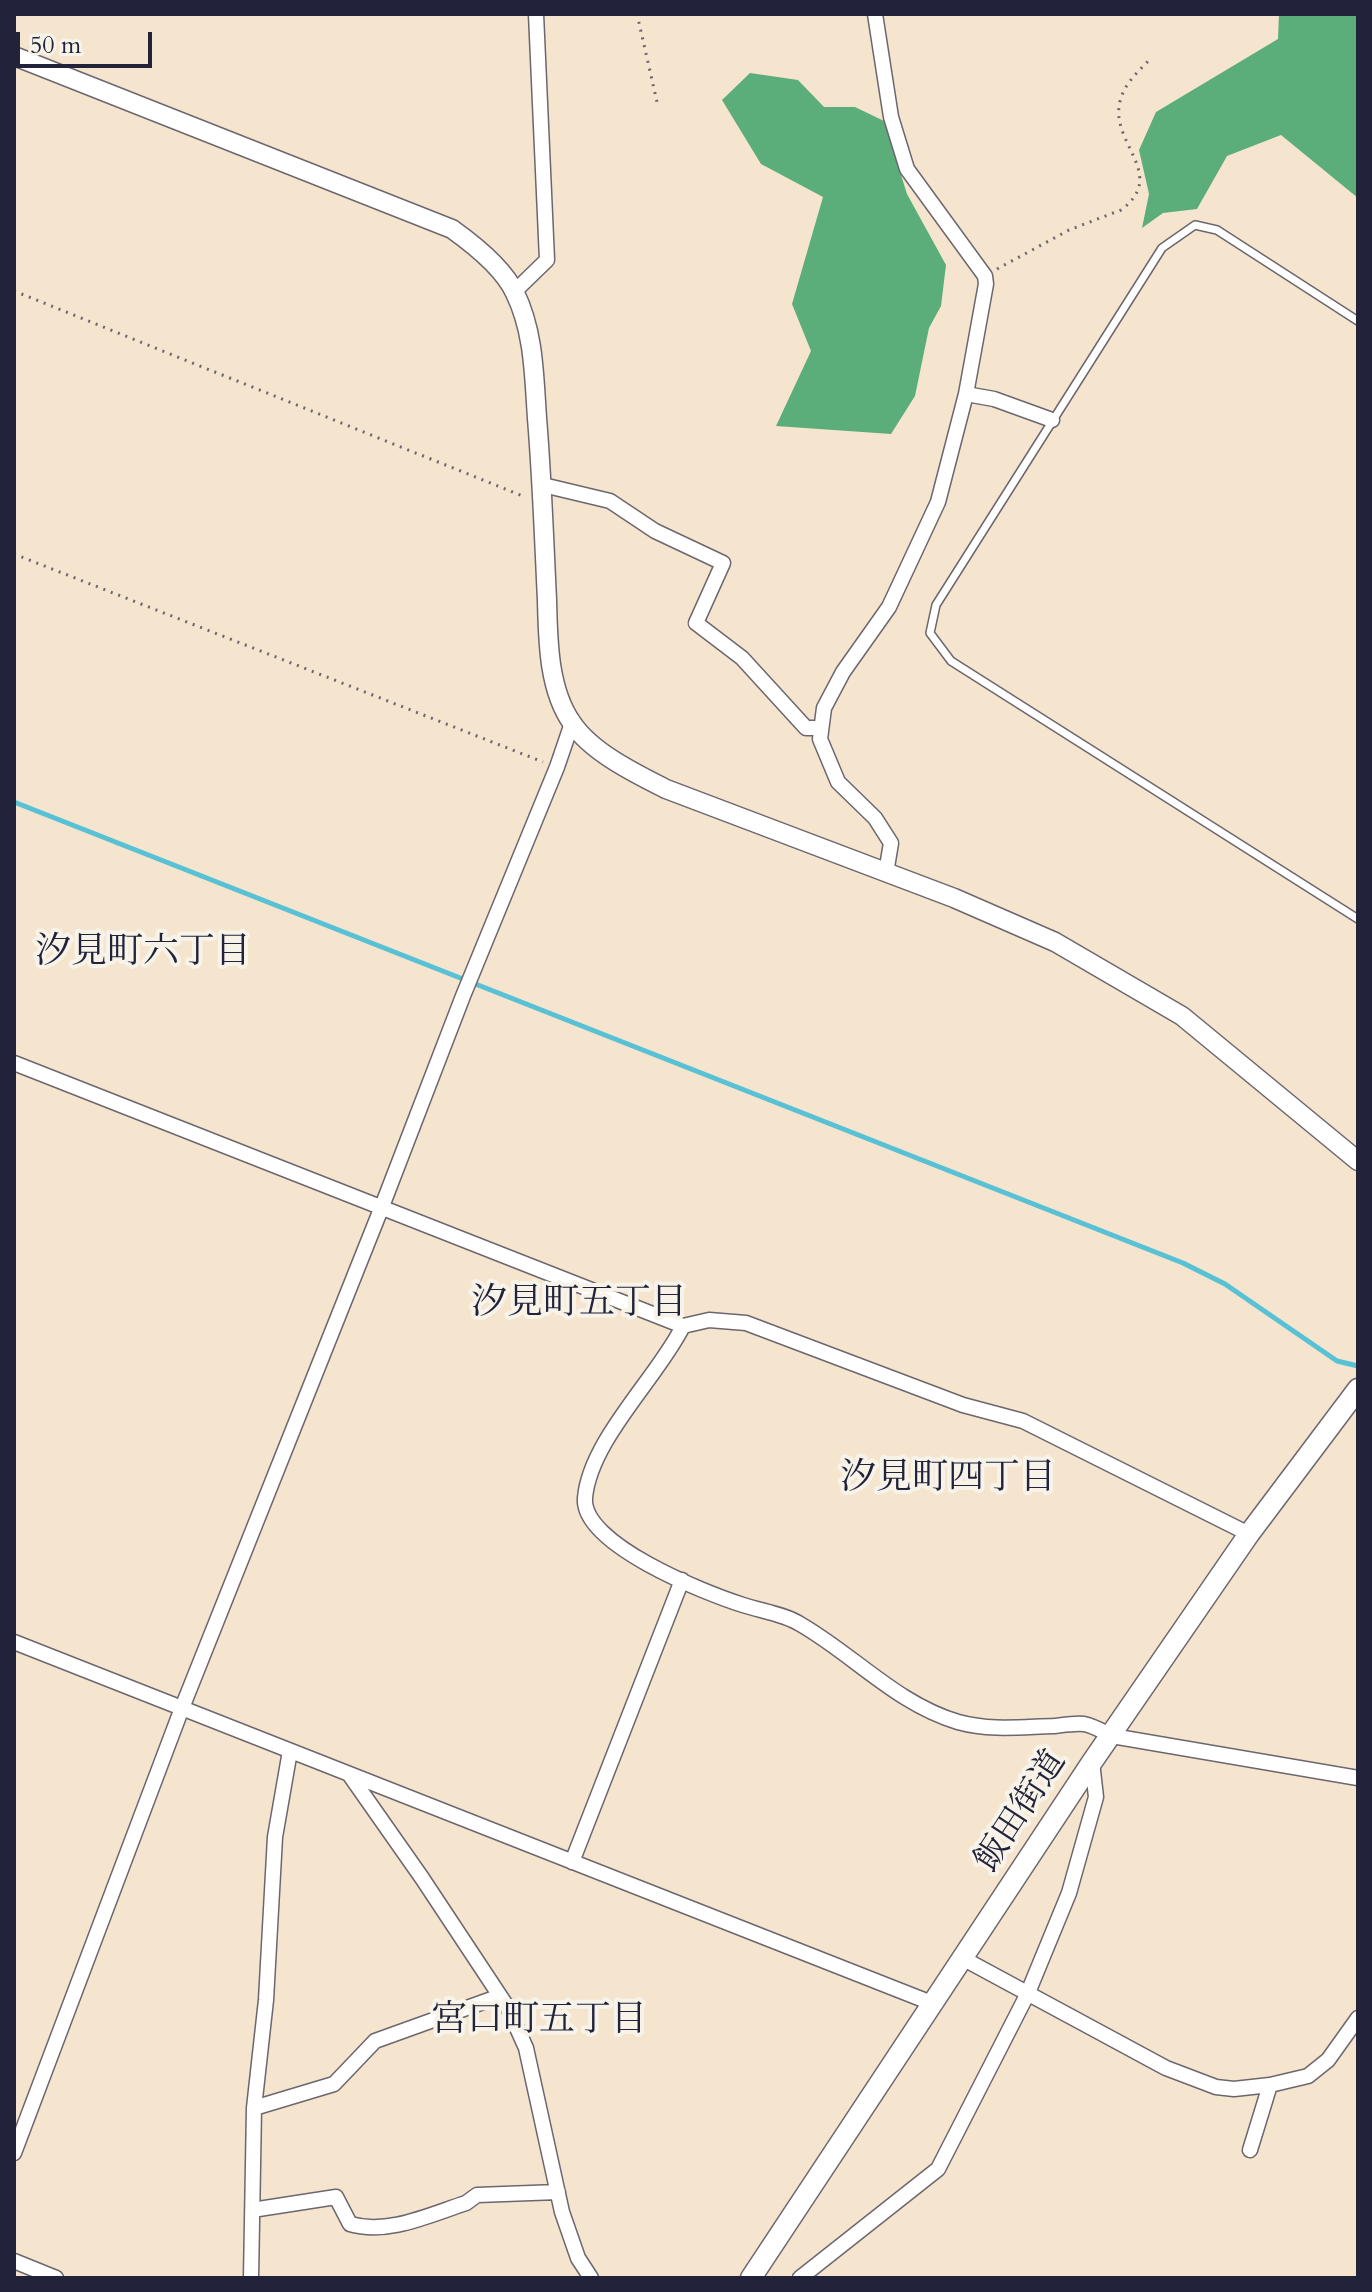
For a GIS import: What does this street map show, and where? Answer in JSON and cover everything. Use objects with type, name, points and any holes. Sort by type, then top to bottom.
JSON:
[{"type":"main road","name":"飯田街道","points":[[751,2278],[1092,1762],[1249,1534],[1358,1389]]},
{"type":"street","points":[[515,291],[547,260],[536,14]]},
{"type":"street","points":[[875,14],[891,117],[907,169],[985,276],[986,284],[966,394],[938,502],[889,607],[843,672],[824,708],[820,739],[838,782],[875,818],[891,843],[886,873]]},
{"type":"street","points":[[14,56],[452,229],[479,248],[515,291],[532,342],[543,485],[548,633],[555,682],[572,723],[590,741],[631,772],[666,789],[954,898],[1055,942],[1182,1016],[1358,1161]]},
{"type":"street","points":[[966,394],[994,399],[1052,420]]},
{"type":"street","points":[[543,485],[610,501],[655,531],[723,563],[696,623],[742,658],[806,728],[821,728]]},
{"type":"street","points":[[14,2153],[182,1708],[572,723]]},
{"type":"street","points":[[14,1063],[683,1326],[709,1320],[746,1323],[963,1405],[1023,1421],[1249,1534]]},
{"type":"street","points":[[683,1326],[611,1434],[595,1465],[585,1498],[586,1512],[616,1545],[682,1580],[740,1605],[799,1622],[911,1703],[955,1721],[987,1729],[1084,1724],[1112,1736],[1358,1778]]},
{"type":"street","points":[[572,1862],[682,1580]]},
{"type":"street","points":[[14,1642],[934,2004]]},
{"type":"street","points":[[251,2278],[254,2108],[266,2000],[275,1837],[290,1751]]},
{"type":"street","points":[[800,2278],[938,2169],[1027,1995],[1069,1893],[1096,1797],[1092,1762]]},
{"type":"street","points":[[349,1774],[500,1996],[526,2048],[571,2240],[591,2278]]},
{"type":"street","points":[[964,1959],[1166,2068],[1234,2089],[1308,2076],[1328,2060],[1358,2018]]},
{"type":"street","points":[[254,2108],[334,2084],[375,2041],[500,1996]]},
{"type":"street","points":[[1250,2150],[1270,2085]]},
{"type":"street","points":[[252,2210],[336,2197],[350,2224],[382,2228],[466,2203],[477,2195],[558,2192]]},
{"type":"street","points":[[14,2261],[56,2278]]},
{"type":"lane","points":[[1358,321],[1217,230],[1195,225],[1162,248],[936,605],[930,633],[951,661],[1358,919]]},
{"type":"path","points":[[637,14],[657,102]]},
{"type":"path","points":[[985,276],[1048,240],[1131,203],[1142,180],[1127,146],[1118,107],[1125,87],[1150,59]]},
{"type":"path","points":[[14,291],[543,504]]},
{"type":"path","points":[[14,554],[557,767]]},
{"type":"green space","points":[[1279,14],[1358,14],[1358,198],[1281,135],[1227,156],[1197,209],[1163,213],[1142,228],[1149,194],[1139,150],[1156,112],[1278,39]]},
{"type":"green space","points":[[750,73],[798,80],[824,107],[855,107],[884,121],[907,194],[946,265],[941,306],[929,328],[915,396],[891,434],[776,426],[811,351],[792,304],[823,197],[761,164],[722,100]]},
{"type":"waterway","points":[[14,802],[1183,1263],[1225,1284],[1337,1361],[1358,1366]]},
{"type":"district","name":"汐見町六丁目","points":[[143,954]]},
{"type":"district","name":"汐見町五丁目","points":[[579,1305]]},
{"type":"district","name":"汐見町四丁目","points":[[948,1480]]},
{"type":"district","name":"宮口町五丁目","points":[[539,2022]]}]
